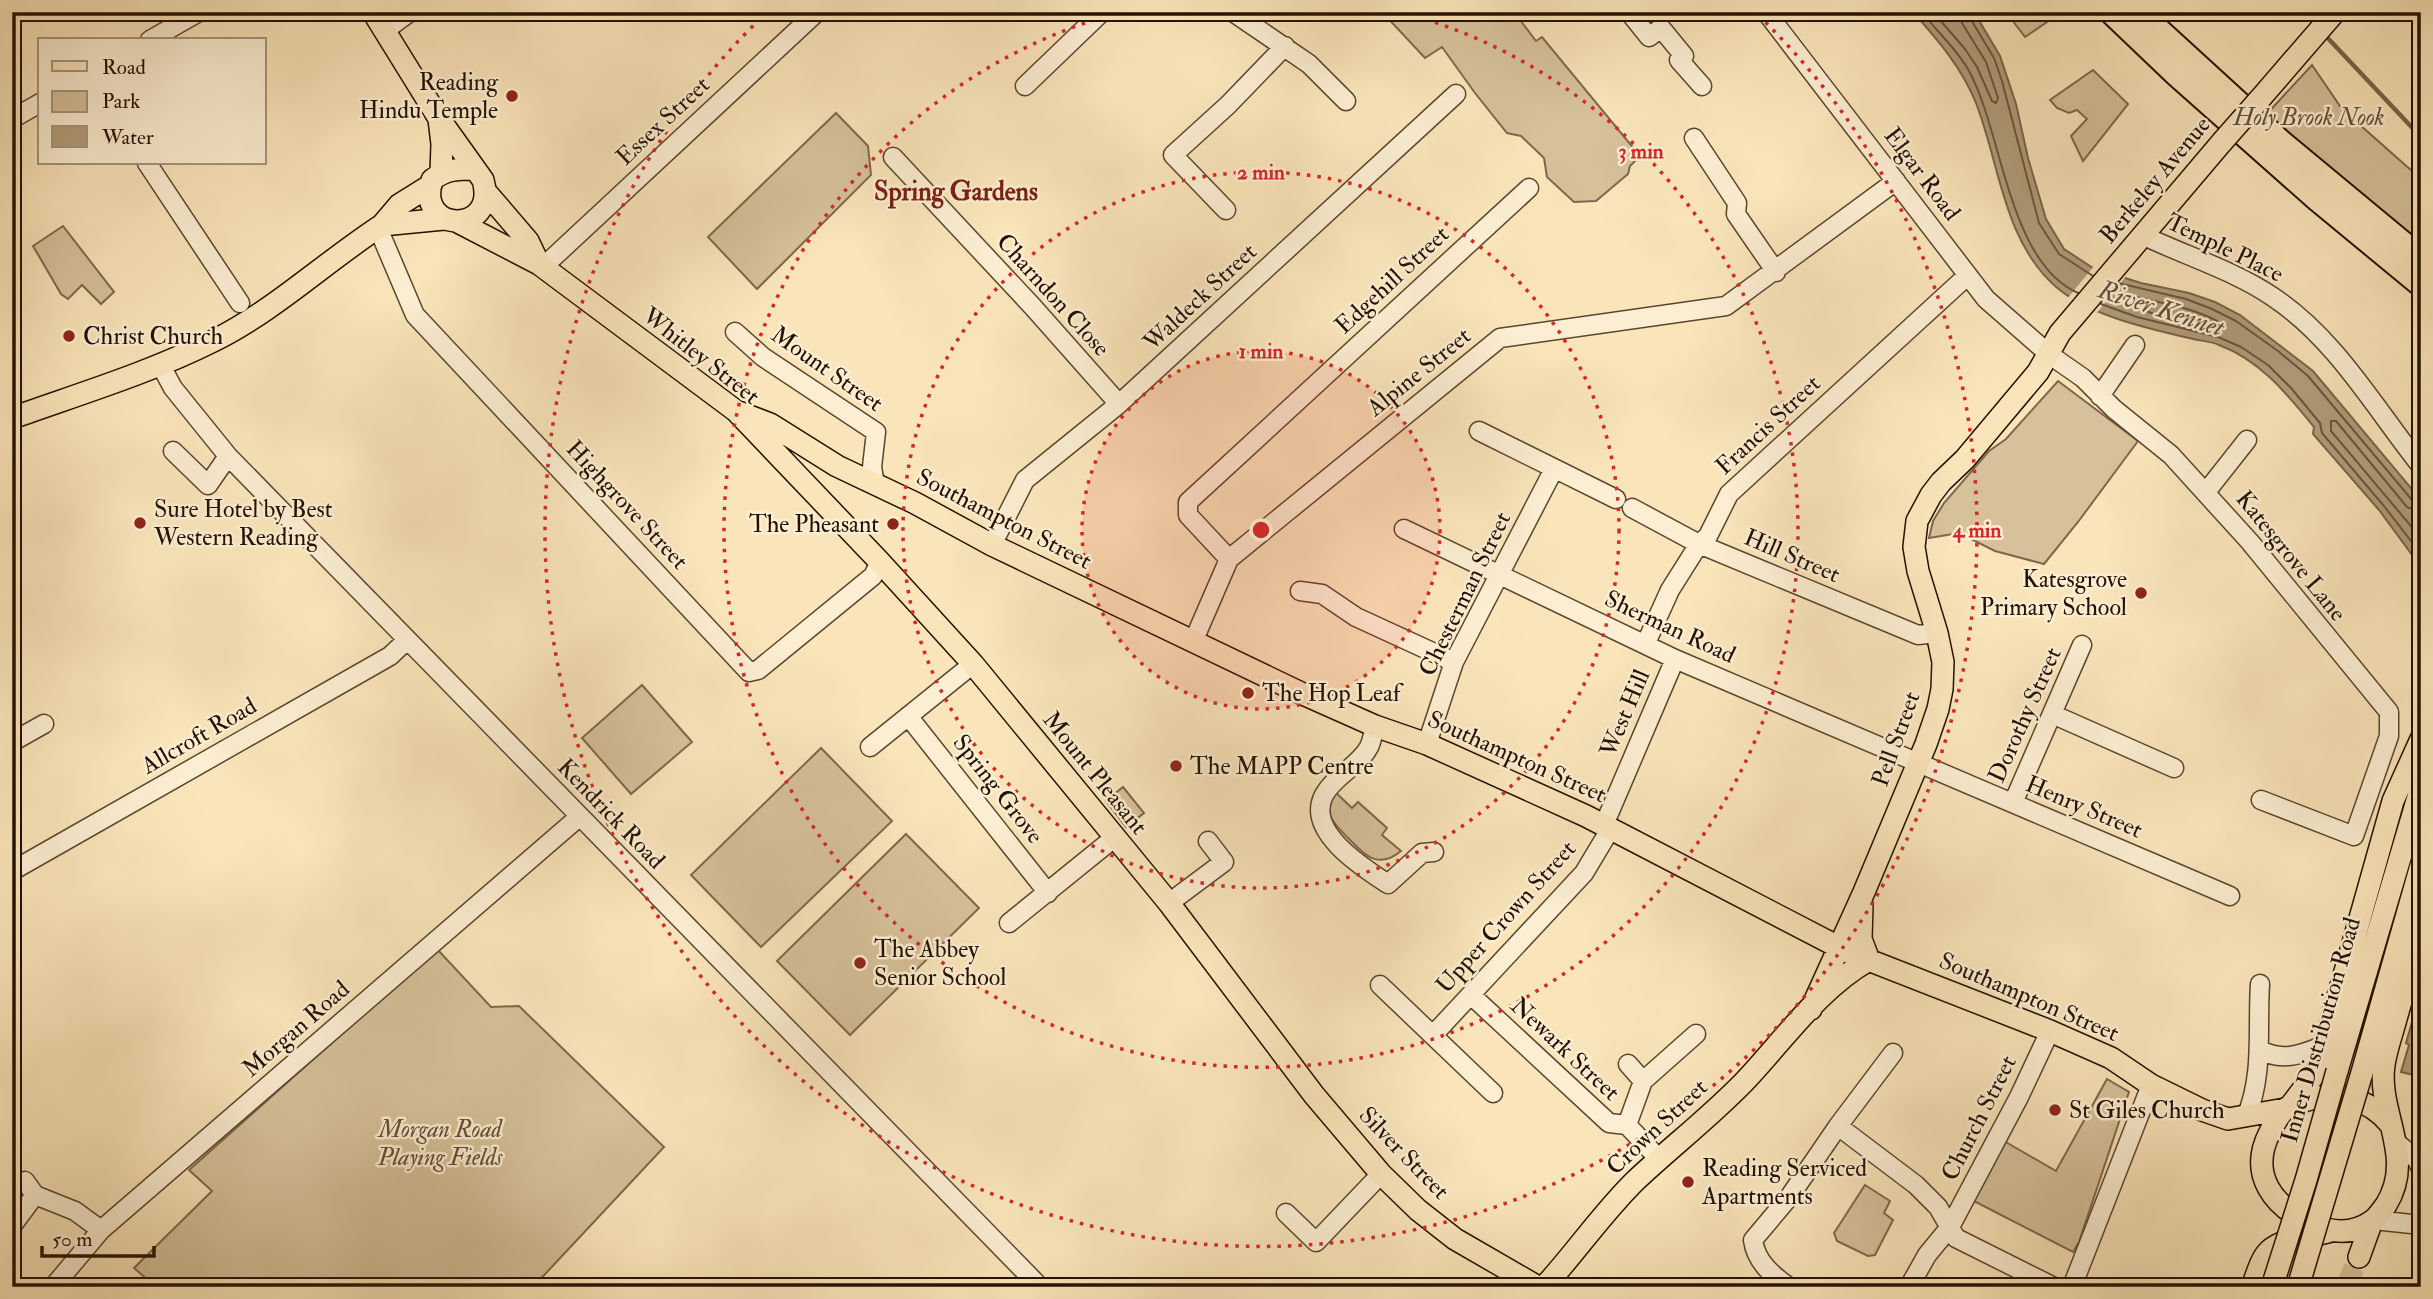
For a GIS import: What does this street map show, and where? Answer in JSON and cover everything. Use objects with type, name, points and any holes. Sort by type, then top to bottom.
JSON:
[{"type":"highway","points":[[2112,12],[2178,75],[2318,199],[2421,284]]},
{"type":"highway","points":[[2138,12],[2184,57],[2290,151],[2421,260]]},
{"type":"main road","points":[[373,12],[438,117],[483,180],[486,192],[485,203],[472,218],[380,227]]},
{"type":"main road","name":"Berkeley Avenue","points":[[2050,355],[2060,333],[2335,12]]},
{"type":"main road","points":[[438,117],[442,144],[436,179],[429,194],[433,208],[451,221]]},
{"type":"main road","points":[[12,418],[215,341],[252,319],[380,227],[399,205],[436,179],[456,169],[474,170]]},
{"type":"main road","name":"Whitley Street","points":[[486,192],[528,241],[541,266]]},
{"type":"main road","name":"Whitley Street","points":[[451,221],[541,266],[736,411],[880,562]]},
{"type":"main road","name":"Pell Street","points":[[1839,947],[1935,722],[1942,689],[1943,662],[1914,547],[1917,521],[1941,482],[1973,449],[2038,373],[2050,355]]},
{"type":"main road","name":"Southampton Street","points":[[736,411],[770,424],[837,466],[915,503],[992,545],[1193,642],[1375,726],[1427,744],[1608,826],[1839,947],[2111,1058],[2151,1085],[2202,1110],[2228,1119],[2288,1107]]},
{"type":"main road","name":"Mount Pleasant","points":[[880,562],[973,664],[1169,903],[1260,1024]]},
{"type":"main road","points":[[2328,1232],[2298,1219],[2286,1210],[2267,1186],[2262,1174],[2263,1150],[2275,1122],[2314,1077],[2393,801],[2421,739]]},
{"type":"main road","name":"Inner Distribution Road","points":[[2272,1287],[2421,787]]},
{"type":"main road","name":"Inner Distribution Road","points":[[2298,1287],[2421,865]]},
{"type":"main road","name":"Pell Street","points":[[1864,892],[1861,939],[1869,960]]},
{"type":"main road","points":[[2359,1257],[2373,1220],[2384,1208],[2395,1184],[2398,1164],[2384,1065],[2421,932]]},
{"type":"main road","name":"Crown Street","points":[[1811,1009],[1839,947]]},
{"type":"main road","name":"Crown Street","points":[[1544,1287],[1617,1200],[1725,1101],[1811,1009],[1854,968],[1869,960]]},
{"type":"main road","name":"Silver Street","points":[[1260,1024],[1314,1095],[1381,1174],[1418,1210],[1504,1277],[1538,1287]]},
{"type":"main road","points":[[2288,1107],[2315,1097],[2348,1098],[2373,1107],[2393,1133]]},
{"type":"main road","points":[[2252,1287],[2263,1260],[2271,1249],[2328,1232],[2352,1230],[2373,1220]]},
{"type":"street","points":[[154,38],[199,12]]},
{"type":"street","points":[[384,32],[410,12]]},
{"type":"street","name":"Essex Street","points":[[541,266],[817,12]]},
{"type":"street","points":[[1025,86],[1102,12]]},
{"type":"street","points":[[1233,12],[1285,46],[1346,101]]},
{"type":"street","points":[[1629,12],[1649,37],[1661,28],[1684,56],[1679,60],[1702,86]]},
{"type":"street","name":"Elgar Road","points":[[1766,12],[1966,276],[1986,299],[2050,355]]},
{"type":"street","points":[[1226,210],[1168,150],[1228,105],[1285,46]]},
{"type":"street","name":"Waldeck Street","points":[[992,545],[1025,480],[1119,404],[1456,94]]},
{"type":"street","points":[[12,119],[38,104]]},
{"type":"street","points":[[1694,138],[1737,203],[1737,214],[1776,272]]},
{"type":"street","name":"Charndon Close","points":[[894,157],[1119,404]]},
{"type":"street","points":[[148,164],[240,303]]},
{"type":"street","name":"Alpine Street","points":[[1193,642],[1229,559],[1500,338],[1726,306],[1776,272],[1896,181]]},
{"type":"street","name":"Edgehill Street","points":[[1229,559],[1188,515],[1188,502],[1529,188]]},
{"type":"street","name":"Highgrove Street","points":[[380,227],[415,316],[749,672],[758,670],[873,576],[880,562]]},
{"type":"street","name":"Temple Place","points":[[2142,235],[2244,279],[2292,311],[2337,355],[2421,466]]},
{"type":"street","name":"Francis Street","points":[[1646,643],[1670,590],[1699,544],[1708,536],[1729,494],[1966,276]]},
{"type":"street","name":"Mount Street","points":[[735,332],[763,357],[876,432],[872,467],[875,484]]},
{"type":"street","points":[[2100,396],[2135,345]]},
{"type":"street","name":"Katesgrove Lane","points":[[2050,355],[2075,371],[2100,396],[2164,447],[2249,542],[2389,712],[2389,736],[2354,836],[2261,800]]},
{"type":"street","name":"Kendrick Road","points":[[160,364],[173,388],[228,456],[1040,1287]]},
{"type":"street","points":[[1479,430],[1616,499]]},
{"type":"street","points":[[2206,492],[2247,440]]},
{"type":"street","points":[[173,451],[208,485],[228,456]]},
{"type":"street","name":"Mount Street","points":[[837,466],[874,454]]},
{"type":"street","name":"Chesterman Street","points":[[1427,744],[1454,662],[1554,469]]},
{"type":"street","name":"Hill Street","points":[[1633,508],[1699,544],[1918,635],[1937,633]]},
{"type":"street","name":"Sherman Road","points":[[1404,528],[1675,659],[1917,764]]},
{"type":"street","points":[[1300,591],[1322,593],[1356,617],[1454,662]]},
{"type":"street","name":"Allcroft Road","points":[[12,871],[390,656],[407,640]]},
{"type":"street","name":"Dorothy Street","points":[[2013,803],[2082,645]]},
{"type":"street","name":"West Hill","points":[[1608,826],[1675,659]]},
{"type":"street","points":[[870,747],[973,664]]},
{"type":"street","points":[[2052,714],[2174,768]]},
{"type":"street","name":"Spring Grove","points":[[908,716],[1048,893]]},
{"type":"street","points":[[12,742],[44,724]]},
{"type":"street","points":[[1375,726],[1369,748],[1324,794],[1320,815],[1327,834],[1365,869],[1388,884],[1422,853],[1434,852]]},
{"type":"street","name":"Henry Street","points":[[1917,764],[2230,896]]},
{"type":"street","name":"Morgan Road","points":[[53,1287],[101,1230],[579,817]]},
{"type":"street","name":"Upper Crown Street","points":[[1433,1035],[1584,873],[1608,826]]},
{"type":"street","points":[[1009,923],[1114,838]]},
{"type":"street","points":[[1169,903],[1224,862],[1208,841]]},
{"type":"street","points":[[2246,1117],[2257,1076],[2260,984]]},
{"type":"street","points":[[1380,985],[1493,1093]]},
{"type":"street","name":"Newark Street","points":[[1471,995],[1659,1160]]},
{"type":"street","name":"Church Street","points":[[1909,1287],[1927,1255],[1950,1227],[2019,1097],[2050,1031]]},
{"type":"street","points":[[1618,1124],[1643,1081],[1696,1034]]},
{"type":"street","points":[[2259,1049],[2268,1054],[2291,1057],[2325,1045]]},
{"type":"street","points":[[1789,1287],[1763,1264],[1754,1250],[1753,1240],[1790,1196],[1838,1126],[1893,1054]]},
{"type":"street","points":[[1628,1064],[1643,1081]]},
{"type":"street","points":[[2072,1287],[2151,1085]]},
{"type":"street","points":[[1838,1126],[1916,1185],[1938,1207],[1956,1238],[2054,1287]]},
{"type":"street","points":[[2393,1133],[2417,1160],[2421,1169]]},
{"type":"street","points":[[1286,1213],[1316,1242],[1381,1174]]},
{"type":"street","points":[[12,1226],[30,1188],[75,1211],[101,1230]]},
{"type":"street","points":[[2373,1220],[2421,1225]]},
{"type":"green space","points":[[1382,12],[1514,12],[1536,41],[1542,37],[1640,156],[1630,166],[1628,174],[1596,201],[1574,202],[1547,177],[1544,158],[1521,136],[1507,133],[1442,47],[1425,58]]},
{"type":"green space","points":[[2006,12],[2040,12],[2047,22],[2025,37]]},
{"type":"green space","name":"Holy Brook Nook","points":[[2312,65],[2342,109],[2421,179],[2421,246],[2263,118]]},
{"type":"green space","points":[[2093,70],[2128,104],[2083,161],[2071,136],[2087,119],[2077,110],[2069,113],[2057,108],[2050,100]]},
{"type":"green space","points":[[836,113],[868,146],[871,175],[757,289],[708,237]]},
{"type":"green space","points":[[63,226],[114,292],[101,304],[82,285],[68,299],[61,294],[33,246]]},
{"type":"green space","points":[[2058,381],[2138,441],[2044,564],[1995,551],[1959,533],[1929,538],[1933,521],[1944,503],[1989,451],[2006,439]]},
{"type":"green space","points":[[642,685],[692,742],[631,794],[582,738]]},
{"type":"green space","points":[[821,748],[892,821],[761,947],[691,875]]},
{"type":"green space","points":[[1123,787],[1144,813],[1126,827],[1106,801]]},
{"type":"green space","points":[[1332,789],[1352,808],[1358,802],[1387,828],[1382,835],[1401,851],[1380,860],[1362,851],[1336,826],[1326,809]]},
{"type":"green space","points":[[906,834],[979,908],[850,1035],[777,961]]},
{"type":"green space","name":"Morgan Road Playing Fields","points":[[437,949],[491,1007],[519,1006],[664,1147],[533,1287],[156,1287],[134,1268],[212,1191],[189,1170]]},
{"type":"green space","points":[[2107,1079],[2129,1092],[2079,1242],[2073,1252],[1970,1199],[2004,1141],[2056,1171]]},
{"type":"green space","points":[[1865,1185],[1890,1201],[1884,1213],[1893,1220],[1875,1255],[1868,1256],[1837,1241],[1834,1233]]},
{"type":"water","name":"River Kennet","points":[[1913,12],[1974,12],[2000,56],[2016,104],[2046,219],[2064,249],[2093,268],[2215,302],[2240,315],[2313,371],[2421,500],[2421,567],[2379,510],[2313,434],[2314,427],[2260,369],[2234,351],[2216,344],[2139,326],[2102,313],[2085,306],[2055,286],[2038,267],[2013,224],[1976,103],[1964,78],[1949,55]]},
{"type":"water","points":[[2421,991],[2421,1071],[2418,1076],[2401,1072]]},
{"type":"pier","points":[[2095,265],[2127,275],[2096,314],[2066,300]]},
{"type":"waterway","points":[[2303,12],[2315,24]]},
{"type":"waterway","points":[[2323,33],[2421,137]]},
{"type":"tunnel","points":[[2346,1287],[2359,1257]]},
{"type":"place","name":"Reading Hindu Temple","points":[[512,96]]},
{"type":"place","name":"Christ Church","points":[[69,336]]},
{"type":"place","name":"Sure Hotel by Best Western Reading","points":[[140,523]]},
{"type":"place","name":"The Pheasant","points":[[893,524]]},
{"type":"place","name":"Katesgrove Primary School","points":[[2141,593]]},
{"type":"place","name":"The Hop Leaf","points":[[1248,693]]},
{"type":"place","name":"The MAPP Centre","points":[[1176,766]]},
{"type":"place","name":"The Abbey Senior School","points":[[860,963]]},
{"type":"place","name":"St Giles Church","points":[[2055,1110]]},
{"type":"place","name":"Reading Serviced Apartments","points":[[1688,1182]]},
{"type":"district","name":"Spring Gardens","points":[[956,192]]}]
